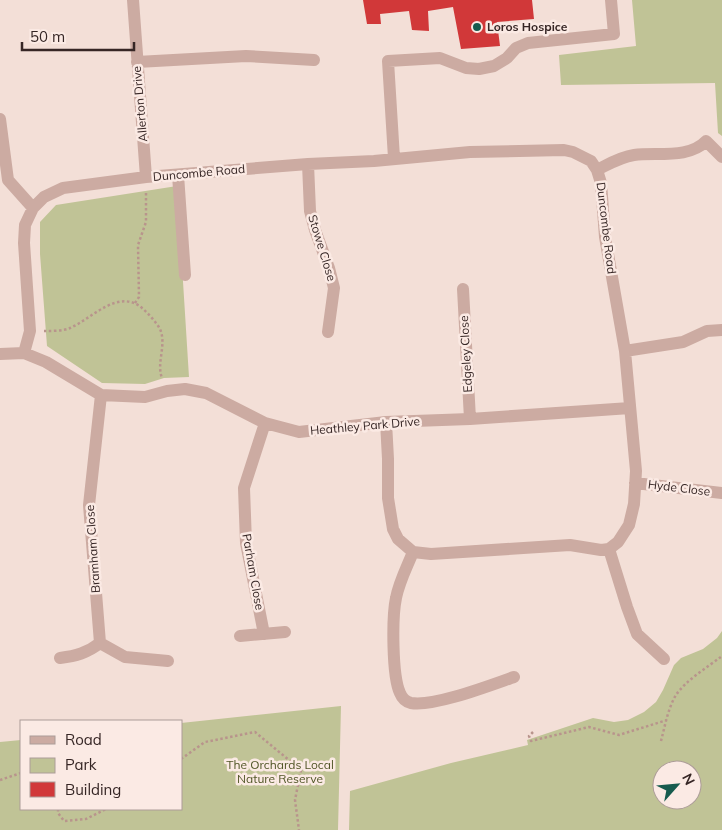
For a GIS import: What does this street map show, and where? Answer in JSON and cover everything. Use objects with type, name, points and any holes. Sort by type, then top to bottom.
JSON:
[{"type":"street","name":"Allerton Drive","points":[[133,0],[146,177]]},
{"type":"street","points":[[394,158],[388,61],[440,58],[466,68],[479,69],[494,66],[507,58],[516,48],[528,43],[614,34],[611,0]]},
{"type":"street","points":[[137,62],[246,56],[314,60]]},
{"type":"street","points":[[0,119],[8,180],[33,208],[25,225],[24,244],[30,331],[24,353]]},
{"type":"street","points":[[597,170],[622,158],[634,155],[688,152],[699,148],[706,141],[722,157]]},
{"type":"street","name":"Duncombe Road","points":[[33,208],[44,197],[63,188],[178,174],[470,152],[564,150],[573,152],[591,161],[597,170],[601,183],[605,237],[626,351],[636,471],[634,504],[629,524],[621,537],[609,549]]},
{"type":"street","name":"Stowe Close","points":[[308,164],[310,210],[334,288],[328,332]]},
{"type":"street","points":[[178,174],[185,275]]},
{"type":"street","name":"Edgeley Close","points":[[463,289],[470,419]]},
{"type":"street","points":[[626,351],[683,342],[707,331],[722,330]]},
{"type":"street","name":"Heathley Park Drive","points":[[0,354],[24,353],[62,370],[101,395],[145,397],[167,391],[185,389],[206,393],[265,423],[299,432],[386,422],[470,419],[630,408]]},
{"type":"street","name":"Bramham Close","points":[[100,643],[89,505],[101,395]]},
{"type":"street","points":[[386,422],[390,517],[398,539],[413,552],[431,554],[570,545],[601,550],[609,549],[637,634],[664,659]]},
{"type":"street","name":"Parham Close","points":[[264,634],[246,543],[244,488],[265,423]]},
{"type":"street","name":"Hyde Close","points":[[635,483],[722,493]]},
{"type":"street","points":[[413,552],[396,599],[393,622],[396,673],[401,695],[410,703],[432,702],[514,677]]},
{"type":"street","points":[[240,636],[285,632]]},
{"type":"street","points":[[60,658],[76,656],[100,643],[125,657],[168,661]]},
{"type":"path","points":[[135,303],[139,297],[138,245],[146,222],[146,177]]},
{"type":"path","points":[[30,331],[53,331],[70,328],[102,308],[117,302],[135,303],[147,312],[160,329],[162,350],[159,371],[167,391]]},
{"type":"path","points":[[660,741],[676,695],[695,676],[722,656]]},
{"type":"path","points":[[532,732],[529,736],[531,741],[589,727],[620,735],[666,720]]},
{"type":"path","points":[[182,758],[205,742],[256,732],[301,770],[295,800],[299,830]]},
{"type":"path","points":[[0,780],[20,773]]},
{"type":"path","points":[[58,810],[64,821],[86,819],[104,810]]},
{"type":"green space","points":[[632,0],[722,0],[722,136],[718,133],[715,83],[561,85],[559,55],[636,46]]},
{"type":"green space","points":[[177,186],[189,377],[164,378],[145,384],[102,383],[47,346],[40,254],[40,222],[56,205]]},
{"type":"green space","points":[[722,631],[722,830],[349,830],[350,791],[451,763],[528,745],[527,740],[593,718],[614,722],[628,720],[644,712],[656,702],[674,665],[681,658],[703,649],[717,638]]},
{"type":"green space","name":"The Orchards Local Nature Reserve","points":[[341,706],[338,830],[0,830],[0,742],[20,740],[20,810],[182,810],[182,723]]},
{"type":"building","name":"Loros Hospice","points":[[363,0],[532,0],[534,19],[497,22],[500,46],[461,49],[453,7],[428,11],[429,31],[412,30],[409,11],[380,14],[381,24],[367,24]]},
{"type":"place","name":"Loros Hospice","points":[[477,27]]}]
